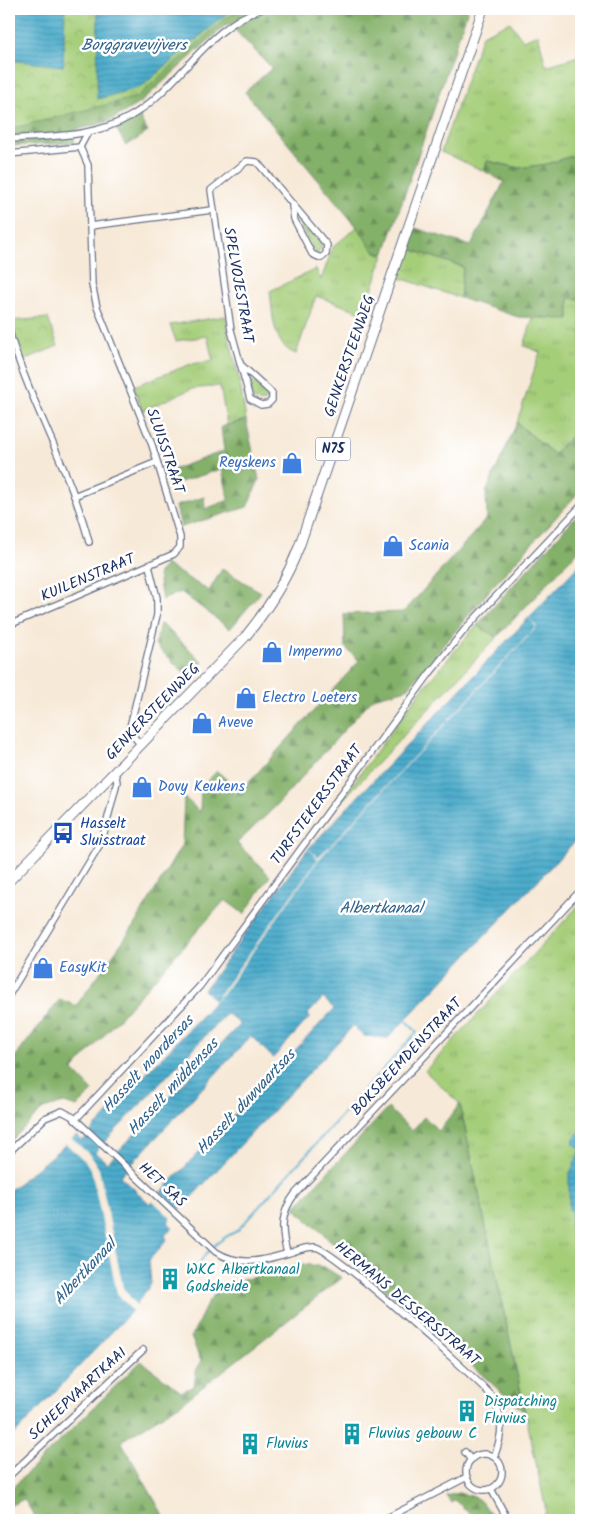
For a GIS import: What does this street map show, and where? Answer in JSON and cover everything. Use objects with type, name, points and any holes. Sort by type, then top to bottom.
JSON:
[{"type":"main road","name":"GENKERSTEENWEG","points":[[9,881],[245,636],[268,608],[293,562],[483,9]]},
{"type":"street","points":[[9,139],[87,134],[118,122],[147,104],[166,89],[222,30],[241,16],[262,9]]},
{"type":"street","points":[[9,154],[80,147],[87,134]]},
{"type":"street","name":"SLUISSTRAAT","points":[[80,147],[88,165],[92,286],[97,307],[157,462],[180,537],[180,546],[174,554],[149,566]]},
{"type":"street","name":"SPELVOJESTRAAT","points":[[240,364],[272,393],[272,400],[268,404],[261,405],[250,399],[240,364],[231,330],[212,210],[211,190],[247,161],[252,160],[327,245],[326,254],[321,258],[312,254],[294,219],[292,206]]},
{"type":"street","name":"SPELVOJESTRAAT","points":[[90,226],[212,210]]},
{"type":"street","points":[[9,331],[37,408],[74,496],[90,542]]},
{"type":"street","points":[[74,496],[157,462]]},
{"type":"street","name":"TURFSTEKERSSTRAAT","points":[[75,1120],[200,986],[430,673],[466,628],[581,506]]},
{"type":"street","points":[[141,744],[129,731],[157,615],[157,598],[149,566]]},
{"type":"street","name":"KUILENSTRAAT","points":[[9,625],[149,566]]},
{"type":"street","points":[[9,995],[102,841],[117,782],[114,772]]},
{"type":"street","name":"BOKSBEEMDENSTRAAT","points":[[286,1253],[282,1225],[288,1203],[295,1194],[581,890]]},
{"type":"street","points":[[9,1152],[46,1118],[55,1113],[62,1111],[75,1120]]},
{"type":"street","name":"HET SAS","points":[[75,1120],[216,1252],[236,1262]]},
{"type":"street","name":"HERMANS DESSERSSTRAAT","points":[[236,1262],[260,1261],[307,1247],[325,1250],[483,1386],[499,1407],[502,1419],[502,1432],[494,1457]]},
{"type":"street","name":"SCHEEPVAARTKAAI","points":[[9,1476],[142,1350]]},
{"type":"street","points":[[465,1452],[472,1460]]},
{"type":"street","points":[[482,1454],[494,1457],[499,1462],[502,1474],[496,1486],[485,1490],[474,1487],[467,1477],[466,1471],[472,1460],[482,1454]]},
{"type":"street","points":[[383,1520],[467,1477]]},
{"type":"street","points":[[491,1489],[508,1520]]},
{"type":"green space","points":[[9,9],[245,9],[227,17],[137,97],[9,129]]},
{"type":"green space","points":[[236,9],[468,9],[384,255],[374,251],[357,227],[245,92],[272,68],[228,23],[141,102],[108,122],[75,130],[74,143],[9,146],[9,60]]},
{"type":"green space","points":[[510,22],[523,40],[538,34],[546,66],[579,56],[581,153],[547,164],[520,168],[488,161],[484,171],[441,152],[482,35]]},
{"type":"green space","points":[[138,115],[148,132],[126,146],[116,128]]},
{"type":"green space","points":[[581,153],[581,165],[579,166],[581,178],[581,299],[569,298],[569,319],[518,317],[460,298],[463,267],[407,248],[415,228],[471,246],[504,182],[484,171],[487,161],[520,168],[547,164]]},
{"type":"green space","points":[[299,217],[323,244],[318,253],[314,252],[297,219]]},
{"type":"green space","points":[[357,227],[374,251],[384,255],[364,313],[316,296],[296,354],[288,350],[282,344],[275,328],[270,291],[316,269],[321,280],[333,247]]},
{"type":"green space","points":[[407,248],[463,267],[460,298],[397,277]]},
{"type":"green space","points":[[569,298],[581,299],[581,426],[554,454],[517,423],[540,352],[524,346],[533,317],[569,319]]},
{"type":"green space","points":[[226,316],[246,420],[227,425],[220,386],[191,389],[142,411],[134,386],[191,364],[213,361],[207,336],[176,341],[170,325]]},
{"type":"green space","points":[[48,318],[58,346],[24,360],[10,321]]},
{"type":"green space","points":[[249,378],[267,393],[269,396],[267,400],[261,402],[252,398]]},
{"type":"green space","points":[[246,420],[259,480],[247,507],[181,527],[176,506],[204,497],[205,509],[229,500],[222,469],[170,485],[166,472],[224,451],[221,427]]},
{"type":"green space","points":[[517,423],[554,454],[581,426],[581,490],[494,585],[407,689],[373,698],[275,807],[237,843],[270,876],[244,914],[225,900],[73,1070],[93,1091],[77,1107],[64,1103],[43,1109],[9,1143],[9,1065],[60,999],[76,1006],[133,927],[182,845],[184,797],[200,812],[201,787],[217,771],[240,792],[359,661],[345,647],[344,614],[404,612],[487,518],[486,492]]},
{"type":"green space","points":[[581,511],[581,548],[497,637],[477,625]]},
{"type":"green space","points":[[165,564],[209,591],[222,569],[261,592],[230,629],[181,592],[162,600],[158,575]]},
{"type":"green space","points":[[160,624],[203,662],[189,677],[155,645]]},
{"type":"green space","points":[[477,625],[497,637],[335,808],[423,688]]},
{"type":"green space","points":[[581,903],[581,1520],[543,1520],[546,1510],[460,1104],[425,1071]]},
{"type":"green space","points":[[460,1104],[525,1413],[294,1208],[388,1108],[412,1131],[424,1117],[439,1131]]},
{"type":"green space","points":[[302,1264],[324,1267],[342,1278],[182,1403],[121,1441],[166,1520],[37,1520],[24,1499],[9,1506],[9,1491],[141,1361],[181,1392],[194,1386],[197,1367],[201,1361],[191,1337],[209,1300],[224,1285]]},
{"type":"green space","points":[[458,1493],[476,1498],[495,1520],[476,1520],[455,1500],[451,1503],[446,1496]]},
{"type":"water","points":[[9,9],[65,9],[63,66],[9,60]]},
{"type":"water","name":"Borggravevijvers","points":[[98,9],[236,9],[227,13],[141,87],[97,99]]},
{"type":"water","name":"Albertkanaal","points":[[581,563],[581,835],[388,1038],[364,1036],[353,1026],[168,1222],[173,1228],[165,1235],[167,1240],[149,1260],[151,1284],[129,1314],[9,1440],[9,1191],[77,1135],[82,1141],[215,1001],[204,990],[307,850]],"holes":[[[323,998],[334,1009],[150,1204],[120,1176],[251,1036],[273,1058],[310,1017],[308,1014]],[[227,1013],[240,1024],[107,1163],[95,1152]]]},
{"type":"water","points":[[581,1132],[581,1149],[574,1145],[574,1140]]},
{"type":"water","points":[[581,1149],[581,1210],[576,1214],[581,1224],[581,1264],[571,1233],[572,1213],[569,1210],[569,1175]]},
{"type":"pier","points":[[527,616],[537,627],[319,859],[226,989],[214,1002],[318,859],[307,848],[318,857],[330,846],[536,627]]},
{"type":"pier","points":[[70,1137],[91,1156],[99,1169],[123,1288],[137,1306],[133,1312],[117,1293],[92,1173],[86,1162],[64,1142]]},
{"type":"pier","points":[[158,1191],[181,1212],[173,1220],[151,1199]]},
{"type":"waterway","points":[[187,1273],[194,1271],[207,1253],[218,1243],[237,1231],[417,1032],[405,1020]]},
{"type":"place","name":"Reyskens","points":[[292,463]]},
{"type":"place","name":"Scania","points":[[393,546]]},
{"type":"place","name":"Impermo","points":[[272,652]]},
{"type":"place","name":"Electro Loeters","points":[[246,698]]},
{"type":"place","name":"Aveve","points":[[202,723]]},
{"type":"place","name":"Dovy Keukens","points":[[142,787]]},
{"type":"place","name":"Hasselt Sluisstraat","points":[[63,833]]},
{"type":"place","name":"EasyKit","points":[[43,968]]},
{"type":"place","name":"WKC Albertkanaal Godsheide","points":[[170,1279]]},
{"type":"place","name":"Dispatching Fluvius","points":[[467,1411]]},
{"type":"place","name":"Fluvius gebouw C","points":[[352,1434]]},
{"type":"place","name":"Fluvius","points":[[250,1444]]},
{"type":"water label","name":"Hasselt noordersas","points":[[148,1064]]},
{"type":"water label","name":"Hasselt middensas","points":[[173,1087]]},
{"type":"water label","name":"Hasselt duwvaartsas","points":[[246,1102]]}]
